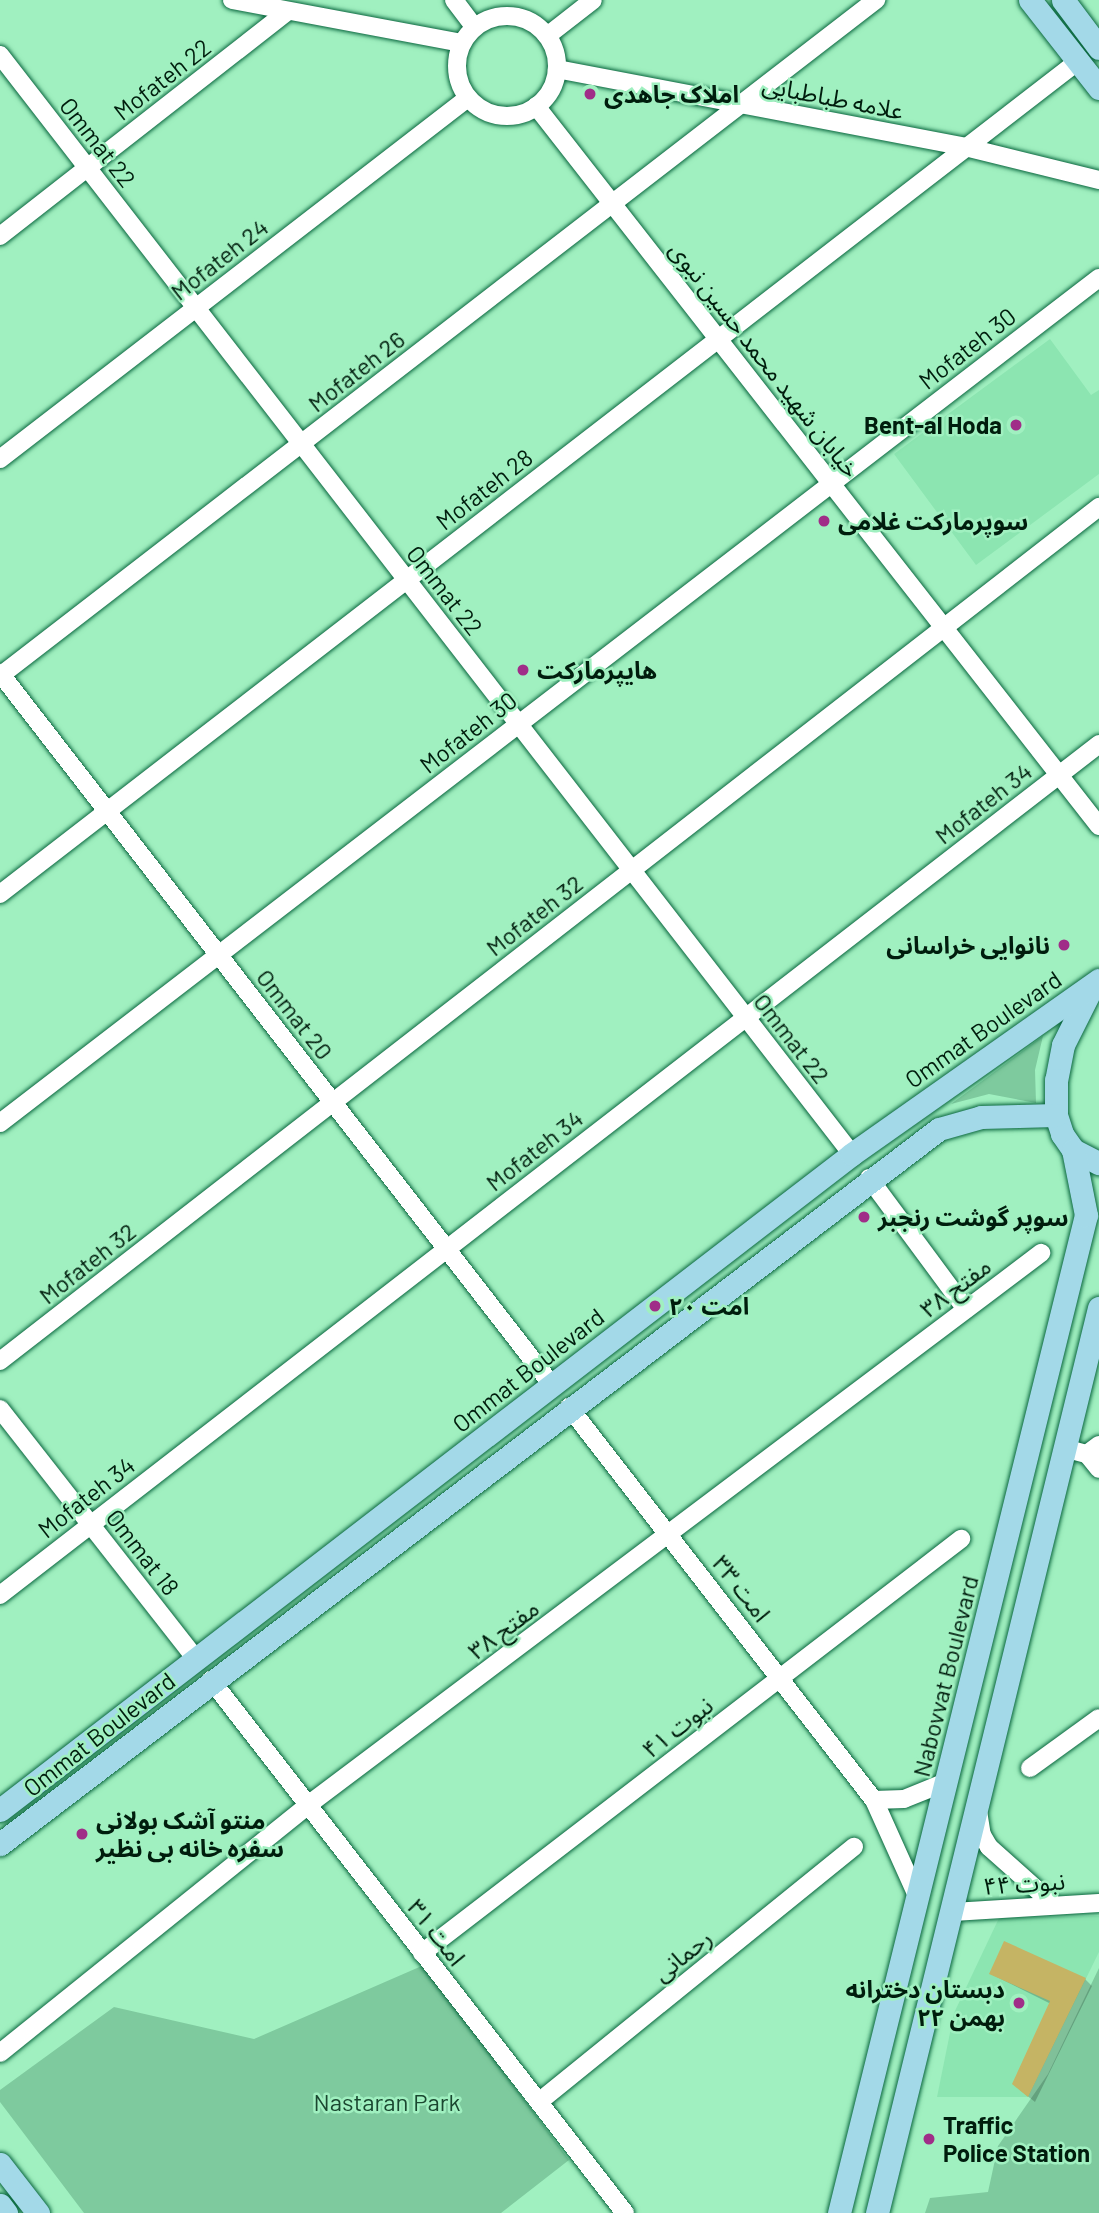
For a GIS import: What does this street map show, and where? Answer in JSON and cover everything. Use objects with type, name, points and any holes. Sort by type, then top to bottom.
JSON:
[{"type":"main road","points":[[1030,0],[1099,88]]},
{"type":"main road","points":[[1063,0],[1099,46]]},
{"type":"main road","points":[[1056,1115],[1056,1080],[1063,1045],[1076,1012],[1098,979]]},
{"type":"main road","name":"Ommat Boulevard","points":[[0,1810],[852,1154],[1098,979]]},
{"type":"main road","name":"Ommat Boulevard","points":[[0,1844],[869,1178],[939,1129],[981,1117],[1056,1115]]},
{"type":"main road","name":"Nabovvat Boulevard","points":[[839,2213],[1086,1215],[1073,1150],[1062,1134],[1056,1115]]},
{"type":"main road","points":[[1073,1150],[1099,1163]]},
{"type":"main road","points":[[877,2213],[978,1811],[1099,1308]]},
{"type":"main road","points":[[196,1659],[211,1680]]},
{"type":"main road","points":[[0,2164],[38,2213]]},
{"type":"main road","points":[[0,2205],[6,2213]]},
{"type":"street","points":[[232,0],[461,43]]},
{"type":"street","points":[[454,0],[474,27]]},
{"type":"street","points":[[547,36],[593,0]]},
{"type":"street","name":"Mofateh 26","points":[[0,675],[876,0]]},
{"type":"street","name":"Mofateh 22","points":[[0,236],[287,12]]},
{"type":"street","points":[[510,15],[530,21],[547,36],[557,69],[552,89],[536,106],[503,116],[484,111],[468,98],[459,82],[456,60],[461,43],[474,27],[491,18],[510,15]]},
{"type":"street","name":"Ommat 22","points":[[0,55],[852,1154]]},
{"type":"street","name":"Mofateh 28","points":[[0,894],[1078,61]]},
{"type":"street","name":"علامه طباطبایی","points":[[557,69],[965,147],[1099,180]]},
{"type":"street","name":"Mofateh 24","points":[[0,459],[468,98]]},
{"type":"street","name":"خیابان شهید محمد حسین نبوی","points":[[536,106],[1099,826]]},
{"type":"street","name":"Mofateh 30","points":[[0,1123],[1099,278]]},
{"type":"street","name":"Mofateh 32","points":[[0,1361],[1099,508]]},
{"type":"street","name":"Ommat 20","points":[[0,675],[552,1385]]},
{"type":"street","name":"Mofateh 34","points":[[0,1595],[1099,744]]},
{"type":"street","points":[[869,1178],[967,1309]]},
{"type":"street","name":"مفتح ۳۸","points":[[0,2053],[308,1805],[670,1535],[1041,1252]]},
{"type":"street","name":"امت ۳۳","points":[[569,1408],[781,1677],[874,1800],[918,1898]]},
{"type":"street","name":"Ommat 18","points":[[0,1409],[196,1659]]},
{"type":"street","points":[[1064,1448],[1093,1449],[1099,1469]]},
{"type":"street","name":"نبوت ۴۱","points":[[422,1953],[961,1539]]},
{"type":"street","name":"امت ۳۱","points":[[211,1680],[625,2213]]},
{"type":"street","points":[[1030,1768],[1099,1718]]},
{"type":"street","points":[[874,1800],[904,1799],[946,1782]]},
{"type":"street","points":[[978,1811],[982,1835],[989,1846],[1054,1905]]},
{"type":"street","name":"رحمانی","points":[[540,2101],[854,1847]]},
{"type":"street","points":[[1080,1904],[1099,1889]]},
{"type":"street","name":"نبوت ۴۴","points":[[953,1912],[1099,1903]]},
{"type":"shaded area","name":"Bent-al Hoda","points":[[1050,339],[1091,395],[1099,390],[1099,474],[976,565],[894,454]]},
{"type":"shaded area","points":[[1099,1916],[1099,1952],[1028,2097],[937,2097],[954,2013],[999,1918]]},
{"type":"green space","points":[[1043,1036],[1035,1070],[1036,1103],[989,1094],[951,1104]]},
{"type":"green space","name":"Nastaran Park","points":[[424,1965],[569,2160],[501,2213],[84,2213],[0,2102],[0,2090],[114,2007],[254,2039]]},
{"type":"green space","points":[[1099,1968],[1099,2213],[925,2213],[930,2198],[988,2192],[998,2146],[1048,2074]]},
{"type":"building","points":[[1004,1941],[1086,1978],[1028,2097],[1012,2084],[1050,2001],[989,1974]]},
{"type":"place","name":"املاک جاهدی","points":[[590,94]]},
{"type":"place","name":"Bent-al Hoda","points":[[1016,425]]},
{"type":"place","name":"سوپرمارکت غلامی","points":[[824,521]]},
{"type":"place","name":"هایپرمارکت","points":[[523,670]]},
{"type":"place","name":"نانوایی خراسانی","points":[[1064,945]]},
{"type":"place","name":"سوپر گوشت رنجبر","points":[[864,1217]]},
{"type":"place","name":"امت ۲۰","points":[[655,1306]]},
{"type":"place","name":"منتو آشک بولانی سفره خانه بی نظیر","points":[[82,1834]]},
{"type":"place","name":"دبستان دخترانه ۲۲ بهمن","points":[[1019,2003]]},
{"type":"place","name":"Traffic Police Station","points":[[929,2139]]}]
